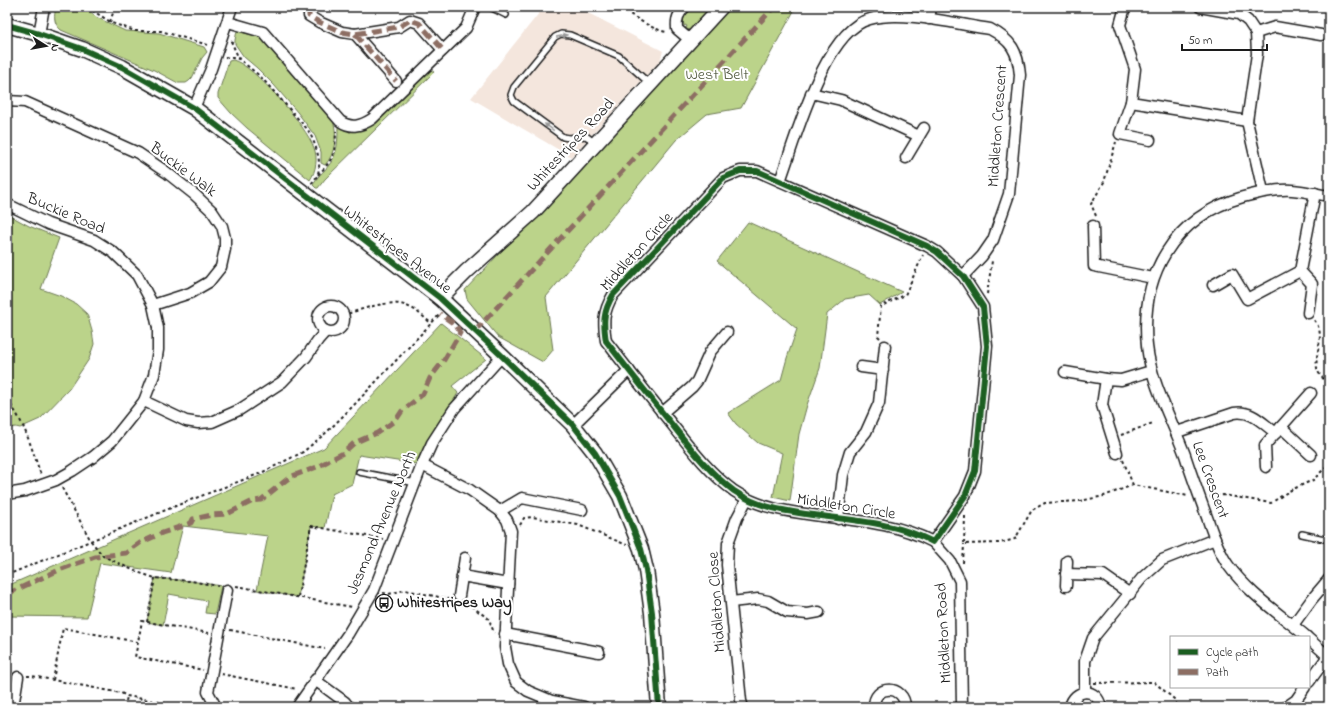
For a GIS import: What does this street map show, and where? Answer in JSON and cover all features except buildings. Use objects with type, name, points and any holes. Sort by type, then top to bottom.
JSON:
[{"type":"street","points":[[39,34],[44,7]]},
{"type":"street","points":[[194,108],[217,52],[232,7]]},
{"type":"street","points":[[309,7],[309,16],[319,22],[342,32],[355,34],[399,27],[410,20],[414,21],[419,23],[443,50]]},
{"type":"street","points":[[226,25],[263,32],[343,124],[361,126],[372,120],[466,28],[475,7]]},
{"type":"street","points":[[685,7],[678,14],[676,22],[677,29],[690,40]]},
{"type":"street","name":"Whitestripes Road","points":[[444,303],[467,271],[533,212],[721,7]]},
{"type":"street","points":[[929,19],[931,7]]},
{"type":"street","points":[[1125,7],[1120,25],[1135,69],[1131,102],[1120,134],[1150,140]]},
{"type":"street","points":[[1200,7],[1239,14],[1248,21],[1256,33],[1257,54],[1247,121],[1263,191]]},
{"type":"street","name":"Middleton Crescent","points":[[780,181],[811,93],[824,66],[841,40],[850,30],[860,23],[869,19],[890,16],[929,19],[990,30],[1004,37],[1015,50],[1019,61],[1020,75],[1008,194],[993,240],[982,256],[963,276]]},
{"type":"street","name":"Whitestripes Avenue","points":[[7,25],[82,49],[122,67],[194,108],[444,303],[502,356],[573,425],[595,453],[620,496],[641,549],[646,570],[652,613],[659,707]]},
{"type":"street","points":[[1256,33],[1275,27],[1321,34]]},
{"type":"street","points":[[355,34],[396,81]]},
{"type":"street","points":[[811,93],[840,100],[921,132],[906,158]]},
{"type":"street","name":"Buckie Walk","points":[[7,101],[25,102],[138,153],[166,172],[195,195],[212,211],[222,226],[225,238],[225,249],[221,267],[209,282],[190,293],[152,305]]},
{"type":"street","points":[[1131,102],[1247,121]]},
{"type":"street","name":"Middleton Circle","points":[[740,171],[757,171],[927,246],[937,252],[963,276],[983,307],[987,346],[975,472],[965,496],[933,542],[918,534],[892,526],[772,508],[747,499],[713,472],[687,444],[606,341],[604,315],[607,304],[613,295],[723,178],[740,171]]},
{"type":"street","name":"Lee Crescent","points":[[1306,636],[1248,589],[1228,565],[1214,538],[1177,432],[1151,371],[1146,332],[1147,306],[1153,278],[1170,244],[1196,219],[1226,202],[1263,191],[1292,190],[1329,196]]},
{"type":"street","points":[[1300,271],[1315,193]]},
{"type":"street","name":"Buckie Road","points":[[7,204],[48,224],[94,240],[113,252],[137,275],[152,305],[158,328],[158,350],[154,375],[144,401],[112,441],[93,457],[56,480],[25,491],[7,494]]},
{"type":"street","points":[[1092,226],[1094,266],[1153,278]]},
{"type":"street","points":[[1213,284],[1232,274],[1247,299],[1300,271]]},
{"type":"street","points":[[1300,271],[1312,284],[1308,313]]},
{"type":"street","points":[[328,306],[337,308],[343,315],[343,323],[338,329],[330,332],[326,331],[319,324],[318,315],[320,311],[328,306]]},
{"type":"street","points":[[144,401],[186,421],[198,423],[212,422],[239,410],[282,382],[306,357],[326,331]]},
{"type":"street","points":[[662,413],[697,381],[710,352],[727,332]]},
{"type":"street","points":[[838,519],[843,475],[850,452],[866,432],[879,403],[885,346]]},
{"type":"street","name":"Jesmond Avenue North","points":[[297,707],[348,634],[374,590],[422,465],[432,443],[454,408],[502,356]]},
{"type":"street","points":[[862,367],[883,370]]},
{"type":"street","points":[[573,425],[629,370]]},
{"type":"street","points":[[1065,372],[1120,380],[1151,371]]},
{"type":"street","points":[[1106,379],[1102,405],[1117,453]]},
{"type":"street","points":[[1266,467],[1265,445],[1311,394]]},
{"type":"street","name":"Lee Crescent","points":[[1177,432],[1234,413],[1242,412],[1250,414],[1278,430],[1311,455]]},
{"type":"street","points":[[422,465],[470,490],[500,511],[507,520],[511,530],[505,647],[508,664],[516,682],[528,691],[552,704],[584,707]]},
{"type":"street","points":[[500,511],[522,498],[582,510]]},
{"type":"street","name":"Middleton Close","points":[[744,707],[740,702],[727,565],[728,543],[737,518],[747,499]]},
{"type":"street","name":"Lee Crescent","points":[[1085,688],[1085,661],[1093,638],[1142,578],[1162,560],[1214,538]]},
{"type":"street","name":"Middleton Road","points":[[933,542],[950,561],[960,581],[962,707]]},
{"type":"street","points":[[458,599],[465,558]]},
{"type":"street","points":[[1066,586],[1067,561]]},
{"type":"street","points":[[1066,574],[1103,575],[1130,594]]},
{"type":"street","points":[[462,576],[508,584]]},
{"type":"street","points":[[1293,625],[1312,599],[1329,580]]},
{"type":"street","points":[[213,706],[208,692],[227,590]]},
{"type":"street","points":[[731,602],[758,599],[768,601],[787,612],[808,614],[819,612]]},
{"type":"street","points":[[505,634],[599,652]]},
{"type":"street","name":"Lee Crescent","points":[[1310,640],[1329,656],[1310,681]]},
{"type":"street","points":[[12,707],[18,677]]},
{"type":"street","points":[[316,680],[345,702],[349,707]]},
{"type":"street","points":[[1070,707],[1071,700],[1085,688],[1100,700],[1101,707]]},
{"type":"street","points":[[1286,707],[1296,700],[1304,688]]},
{"type":"street","points":[[874,707],[876,697],[879,693],[889,689],[899,693],[903,698],[905,707]]},
{"type":"lane","points":[[490,7],[506,16]]},
{"type":"lane","points":[[596,143],[586,136],[569,138],[563,137],[514,102],[511,95],[514,87],[555,37],[561,34],[570,35],[619,56],[651,84]]},
{"type":"lane","points":[[359,472],[416,483]]},
{"type":"lane","points":[[1302,534],[1329,540]]},
{"type":"path","points":[[87,7],[110,22],[135,31],[162,31],[178,35],[217,52],[239,59],[261,77],[308,130],[314,140],[317,150],[317,176]]},
{"type":"path","points":[[110,22],[115,7]]},
{"type":"path","points":[[621,7],[636,18],[661,30]]},
{"type":"path","points":[[226,25],[239,59]]},
{"type":"path","points":[[304,193],[331,161],[337,130],[335,116]]},
{"type":"path","points":[[1092,226],[1097,218],[1091,204],[1104,182],[1115,144],[1120,134]]},
{"type":"path","points":[[983,307],[988,288],[993,255],[993,240]]},
{"type":"path","points":[[885,346],[878,336],[881,306],[905,295],[927,246]]},
{"type":"path","points":[[343,315],[390,302],[409,307],[431,323]]},
{"type":"path","points":[[7,575],[188,501],[261,473],[303,452],[327,432],[354,405],[431,323],[444,303]]},
{"type":"path","points":[[1308,313],[1317,324],[1321,336],[1317,370],[1327,384],[1327,391],[1329,393]]},
{"type":"path","points":[[7,400],[15,410],[25,430],[44,485]]},
{"type":"path","points":[[1112,439],[1153,423]]},
{"type":"path","points":[[1117,453],[1122,456],[1133,485]]},
{"type":"path","points":[[1200,498],[1223,494],[1271,503],[1289,491],[1313,480],[1329,465]]},
{"type":"path","points":[[56,480],[91,541],[103,556],[126,567],[155,578],[191,581],[221,586],[227,590],[234,585],[363,608]]},
{"type":"path","points":[[965,496],[964,544],[1000,543],[1015,539],[1032,510],[1045,503],[1080,501],[1104,496],[1133,485],[1187,495]]},
{"type":"path","points":[[511,530],[517,531],[524,518],[532,517],[578,525],[620,543],[641,549]]},
{"type":"path","points":[[298,597],[311,526],[394,541]]},
{"type":"path","points":[[147,622],[155,578]]},
{"type":"path","points":[[374,590],[389,594],[406,590],[458,599],[488,619],[498,642],[505,647]]},
{"type":"path","points":[[212,672],[136,657],[138,642],[142,621],[218,635]]},
{"type":"path","points":[[53,680],[63,628],[138,642]]},
{"type":"path","points":[[232,630],[336,651]]},
{"type":"path","points":[[224,675],[308,691]]},
{"type":"path","points":[[18,677],[32,676],[185,707]]},
{"type":"path","points":[[1085,688],[1154,682],[1174,699],[1178,707]]},
{"type":"path","points":[[125,707],[128,696]]},
{"type":"shaded area","points":[[544,7],[576,7],[663,51],[660,61],[571,157],[471,98]]},
{"type":"green space","points":[[56,7],[85,7],[96,17],[125,31],[159,33],[204,47],[207,52],[202,58],[192,78],[186,83],[178,83],[154,70],[61,30],[55,19]]},
{"type":"green space","points":[[690,7],[715,7],[691,31],[685,28],[687,27],[686,25],[684,26],[683,19]]},
{"type":"green space","name":"West Belt","points":[[731,7],[796,7],[741,108],[707,114],[676,140],[546,297],[553,350],[543,362],[498,337],[467,299],[465,290]]},
{"type":"green space","points":[[237,31],[260,37],[333,121],[335,126],[335,144],[331,156],[325,165],[321,163],[321,152],[315,136],[298,113],[274,85],[244,57],[235,44]]},
{"type":"green space","points":[[233,60],[242,64],[254,73],[279,98],[309,138],[314,148],[316,160],[314,173],[310,180],[247,128],[218,98],[229,61]]},
{"type":"green space","points":[[431,70],[434,72],[325,179],[318,188],[313,185],[316,179],[332,161],[336,152],[338,125],[350,130],[349,132],[351,132],[351,130],[363,129],[371,125]]},
{"type":"green space","points":[[7,214],[29,226],[59,238],[41,289],[61,296],[76,304],[87,314],[94,344],[89,359],[69,389],[40,419],[20,428],[7,428]]},
{"type":"green space","points":[[748,222],[902,292],[880,305],[869,295],[845,299],[827,314],[820,368],[799,434],[790,501],[773,497],[782,453],[758,443],[736,424],[728,413],[781,380],[797,329],[717,261]]},
{"type":"green space","points":[[441,323],[486,359],[452,386],[458,393],[416,464],[359,455],[352,484],[332,494],[325,528],[311,526],[298,597],[257,590],[268,536],[183,526],[171,573],[100,563],[87,617],[7,616],[7,586],[324,448]]},
{"type":"green space","points":[[155,578],[191,581],[221,586],[215,614],[205,613],[207,601],[169,594],[163,625],[147,622]]},
{"type":"marked path","points":[[309,7],[309,16],[319,22],[342,32],[355,34],[399,27],[410,20],[419,23],[443,50]]},
{"type":"marked path","points":[[475,331],[774,7]]},
{"type":"marked path","points":[[355,34],[396,81]]},
{"type":"marked path","points":[[7,594],[59,570],[95,557],[126,553],[140,543],[162,533],[191,523],[193,519],[227,514],[253,501],[261,500],[290,477],[317,467],[343,453],[354,443],[377,433],[396,420],[402,411],[423,394],[430,378],[444,360],[460,333],[456,325],[440,314]]},
{"type":"cycle path","points":[[7,25],[82,49],[122,67],[194,108],[440,298],[573,425],[595,453],[620,496],[641,549],[646,570],[652,613],[659,707]]},
{"type":"cycle path","points":[[740,171],[757,171],[927,246],[937,252],[963,276],[983,307],[987,346],[975,471],[965,496],[933,542],[914,534],[875,523],[773,508],[753,501],[734,491],[716,476],[700,459],[606,341],[604,328],[605,317],[607,307],[613,295],[723,178],[740,171]]},
{"type":"place","name":"Whitestripes Way","points":[[384,603]]}]
